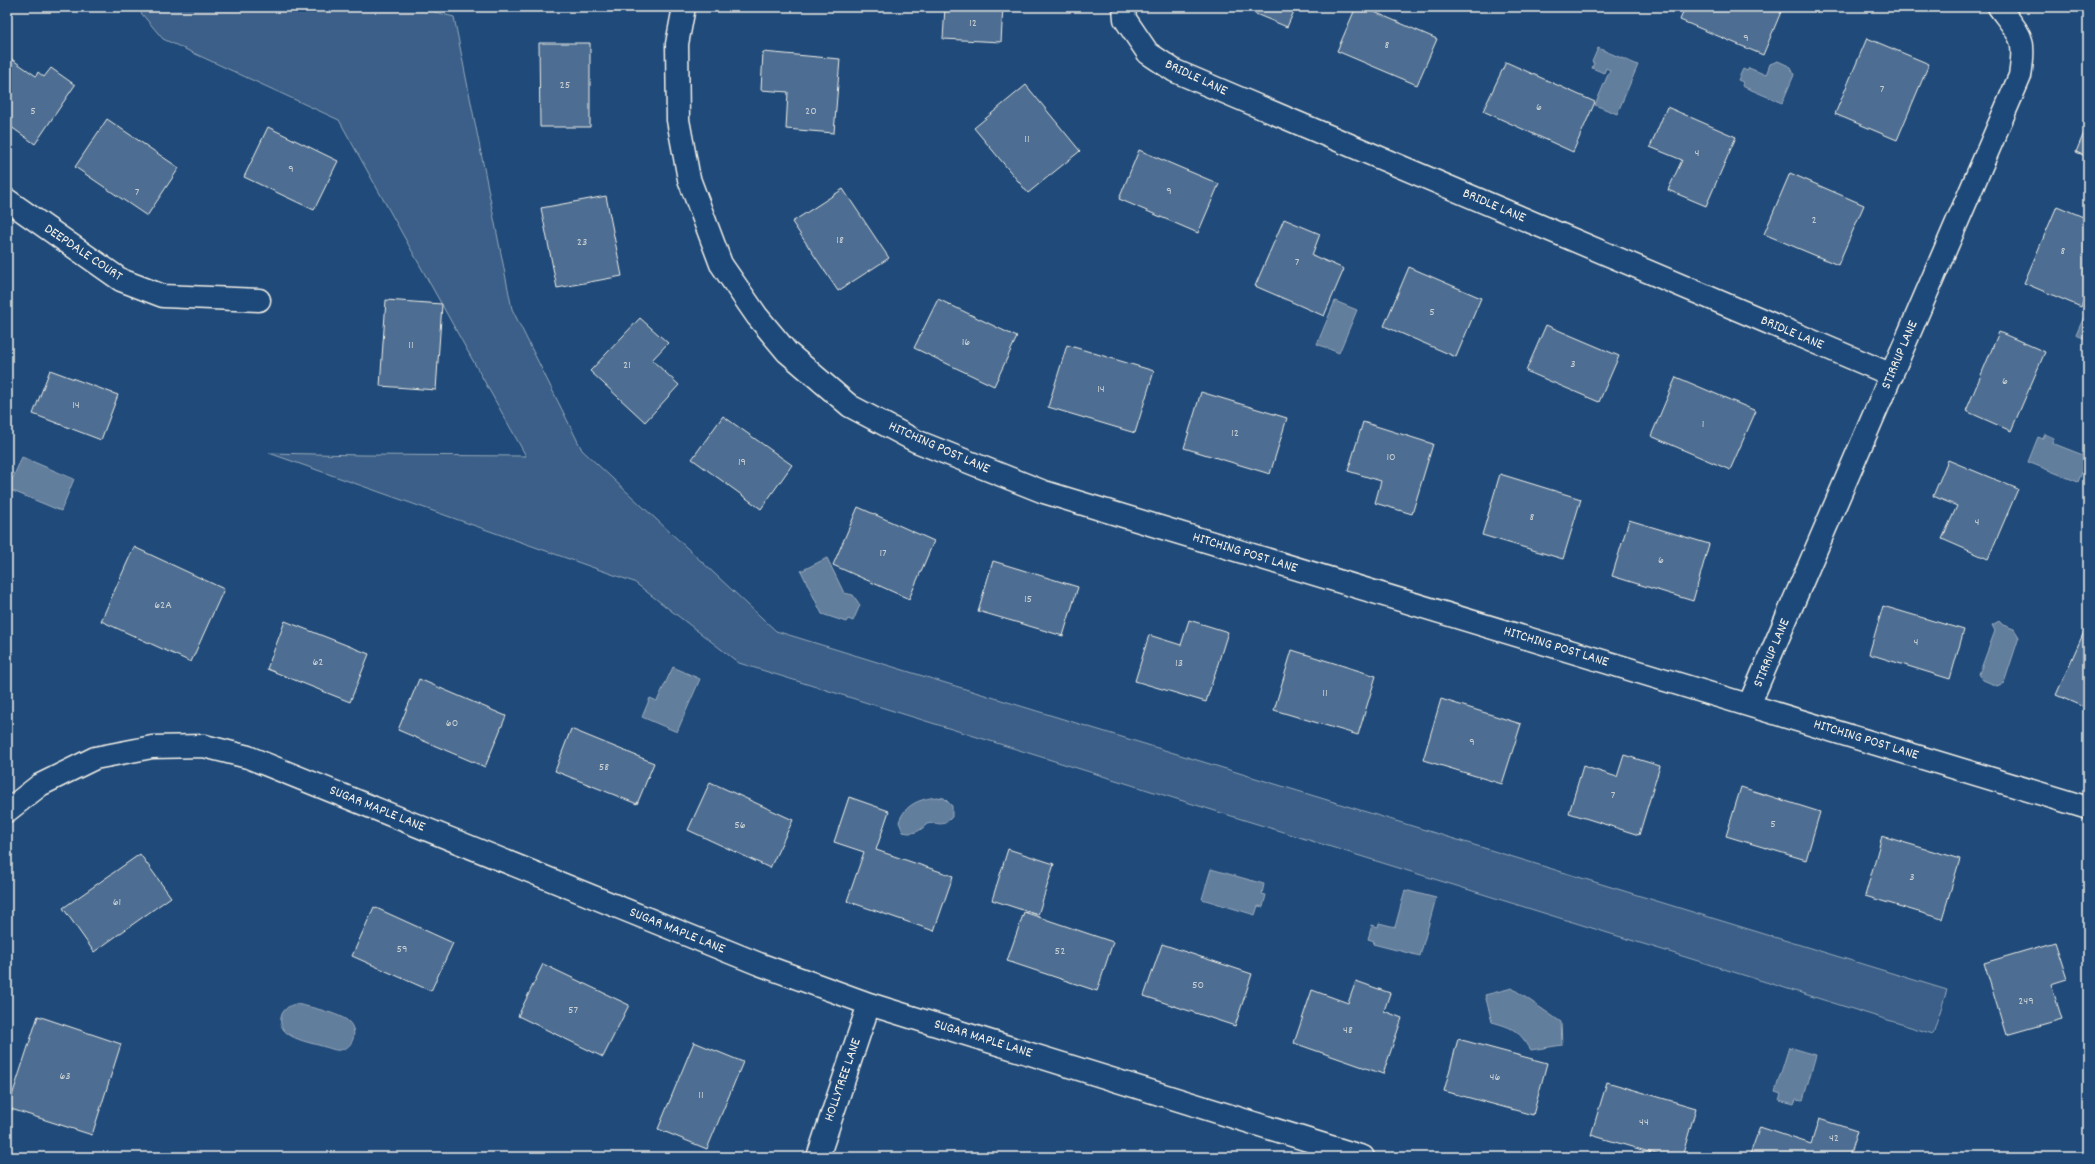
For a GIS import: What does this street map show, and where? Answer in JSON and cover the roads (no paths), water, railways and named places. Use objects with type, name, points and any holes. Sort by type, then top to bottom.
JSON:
[{"type":"street","name":"HITCHING POST LANE","points":[[684,7],[677,44],[678,120],[689,179],[721,264],[757,316],[787,352],[850,406],[916,441],[1044,492],[2088,808]]},
{"type":"street","name":"BRIDLE LANE","points":[[1124,7],[1125,19],[1148,53],[1175,71],[1892,375]]},
{"type":"street","name":"STIRRUP LANE","points":[[1749,705],[2020,76],[2024,50],[2021,36],[1999,7]]},
{"type":"street","name":"DEEPDALE COURT","points":[[7,200],[121,280],[162,296],[259,300]]},
{"type":"street","name":"SUGAR MAPLE LANE","points":[[7,811],[40,785],[95,758],[152,747],[204,746],[248,757],[759,964],[869,1004],[1363,1157]]},
{"type":"street","name":"HOLLYTREE LANE","points":[[818,1157],[869,1004]]}]
